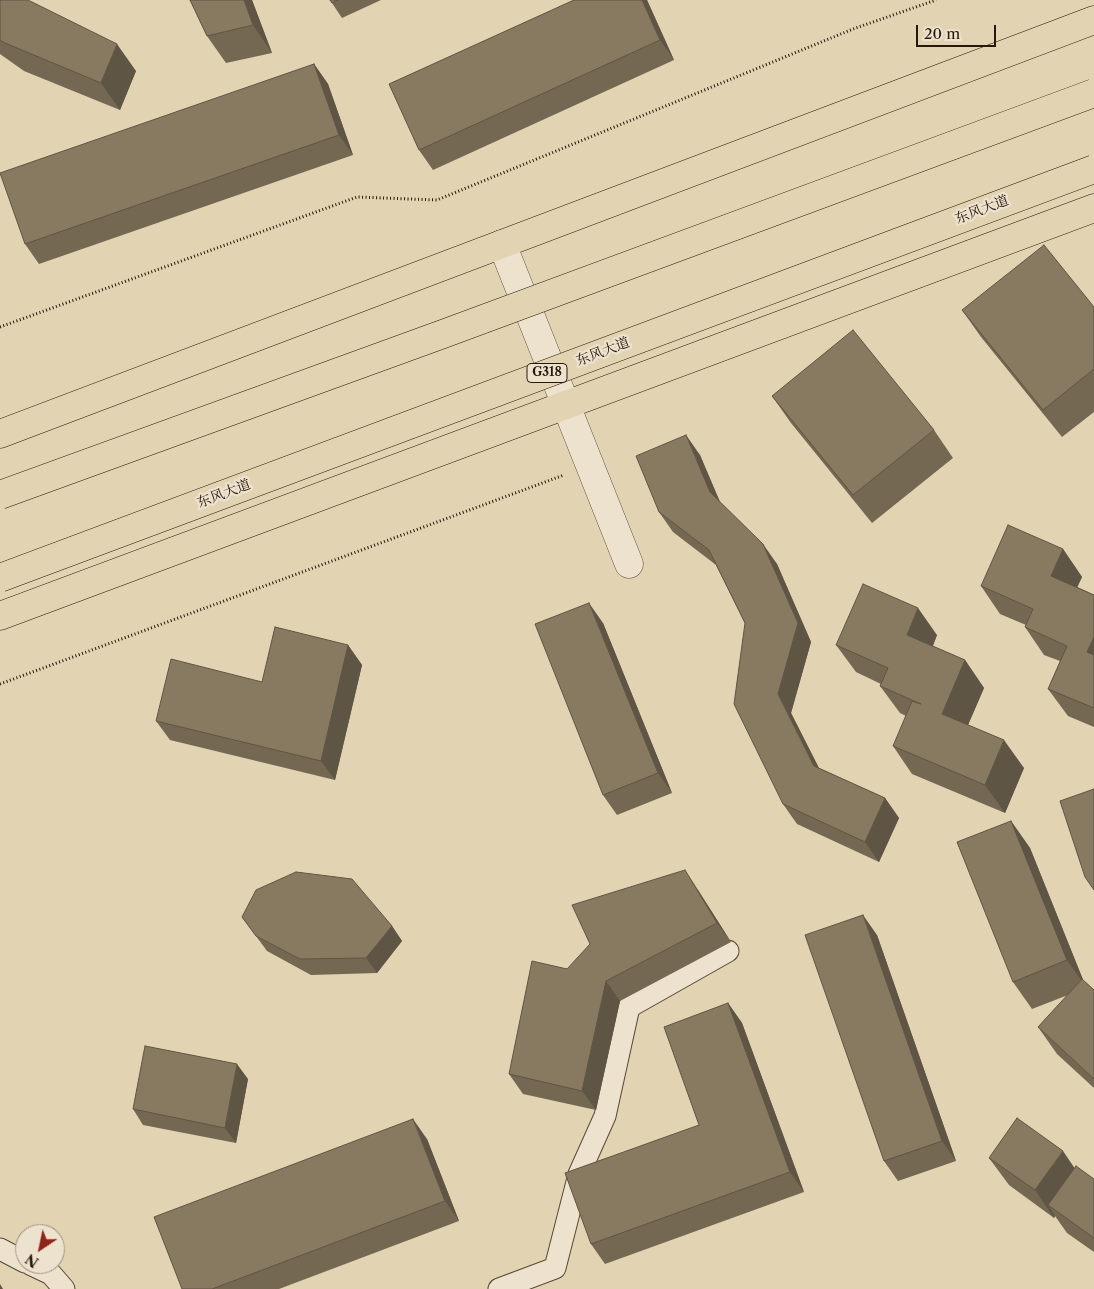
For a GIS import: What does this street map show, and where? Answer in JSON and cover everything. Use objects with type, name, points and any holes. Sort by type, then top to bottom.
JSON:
[{"type":"main road","points":[[0,434],[1094,20]]},
{"type":"main road","points":[[0,495],[1094,92]]},
{"type":"main road","name":"东风大道","points":[[0,578],[1094,168]]},
{"type":"main road","points":[[0,616],[1094,208]]},
{"type":"street","points":[[502,244],[629,564]]},
{"type":"street","points":[[499,1289],[555,1268],[579,1174],[605,1116],[628,1007],[728,951]]},
{"type":"street","points":[[0,1249],[15,1257]]},
{"type":"street","points":[[51,1274],[64,1289]]},
{"type":"path","points":[[0,327],[357,197],[436,200],[844,33],[936,0]]},
{"type":"path","points":[[0,684],[590,465]]},
{"type":"building","points":[[0,0],[28,0],[117,44],[101,83],[0,40]]},
{"type":"building","points":[[190,0],[244,0],[253,25],[207,36]]},
{"type":"building","points":[[574,0],[642,0],[660,40],[419,150],[389,84]]},
{"type":"building","points":[[314,64],[339,135],[25,244],[0,173]]},
{"type":"building","points":[[1044,245],[1094,307],[1094,369],[1043,410],[962,310]]},
{"type":"building","points":[[853,330],[934,430],[853,495],[772,396]]},
{"type":"building","points":[[686,435],[710,492],[763,544],[798,623],[778,694],[814,766],[885,798],[865,842],[783,804],[734,704],[745,623],[709,550],[659,512],[636,456]]},
{"type":"building","points":[[1008,525],[1063,549],[1051,576],[1094,595],[1094,637],[1087,652],[1094,655],[1094,708],[1048,689],[1067,646],[1025,627],[1033,609],[981,586]]},
{"type":"building","points":[[863,584],[918,608],[907,635],[965,660],[942,714],[1004,740],[985,785],[893,746],[912,701],[921,704],[880,686],[888,668],[836,645]]},
{"type":"building","points":[[589,603],[658,773],[603,795],[535,624]]},
{"type":"building","points":[[275,627],[348,645],[321,761],[156,721],[171,659],[262,682]]},
{"type":"building","points":[[1094,789],[1094,890],[1085,877],[1060,801]]},
{"type":"building","points":[[1011,821],[1067,960],[1013,982],[957,842]]},
{"type":"building","points":[[685,870],[717,923],[606,981],[582,1091],[509,1074],[532,961],[567,969],[590,944],[572,905]]},
{"type":"building","points":[[296,872],[352,879],[392,926],[366,958],[300,959],[256,936],[242,917],[256,890]]},
{"type":"building","points":[[863,915],[942,1141],[884,1161],[805,935]]},
{"type":"building","points":[[1082,979],[1094,990],[1094,1079],[1038,1027]]},
{"type":"building","points":[[728,1003],[790,1172],[591,1244],[565,1173],[699,1125],[664,1027]]},
{"type":"building","points":[[145,1046],[237,1064],[225,1128],[133,1109]]},
{"type":"building","points":[[1017,1118],[1063,1151],[1035,1190],[989,1158]]},
{"type":"building","points":[[413,1119],[445,1201],[212,1289],[182,1289],[154,1217]]},
{"type":"building","points":[[1076,1166],[1094,1179],[1094,1238],[1048,1205]]}]
